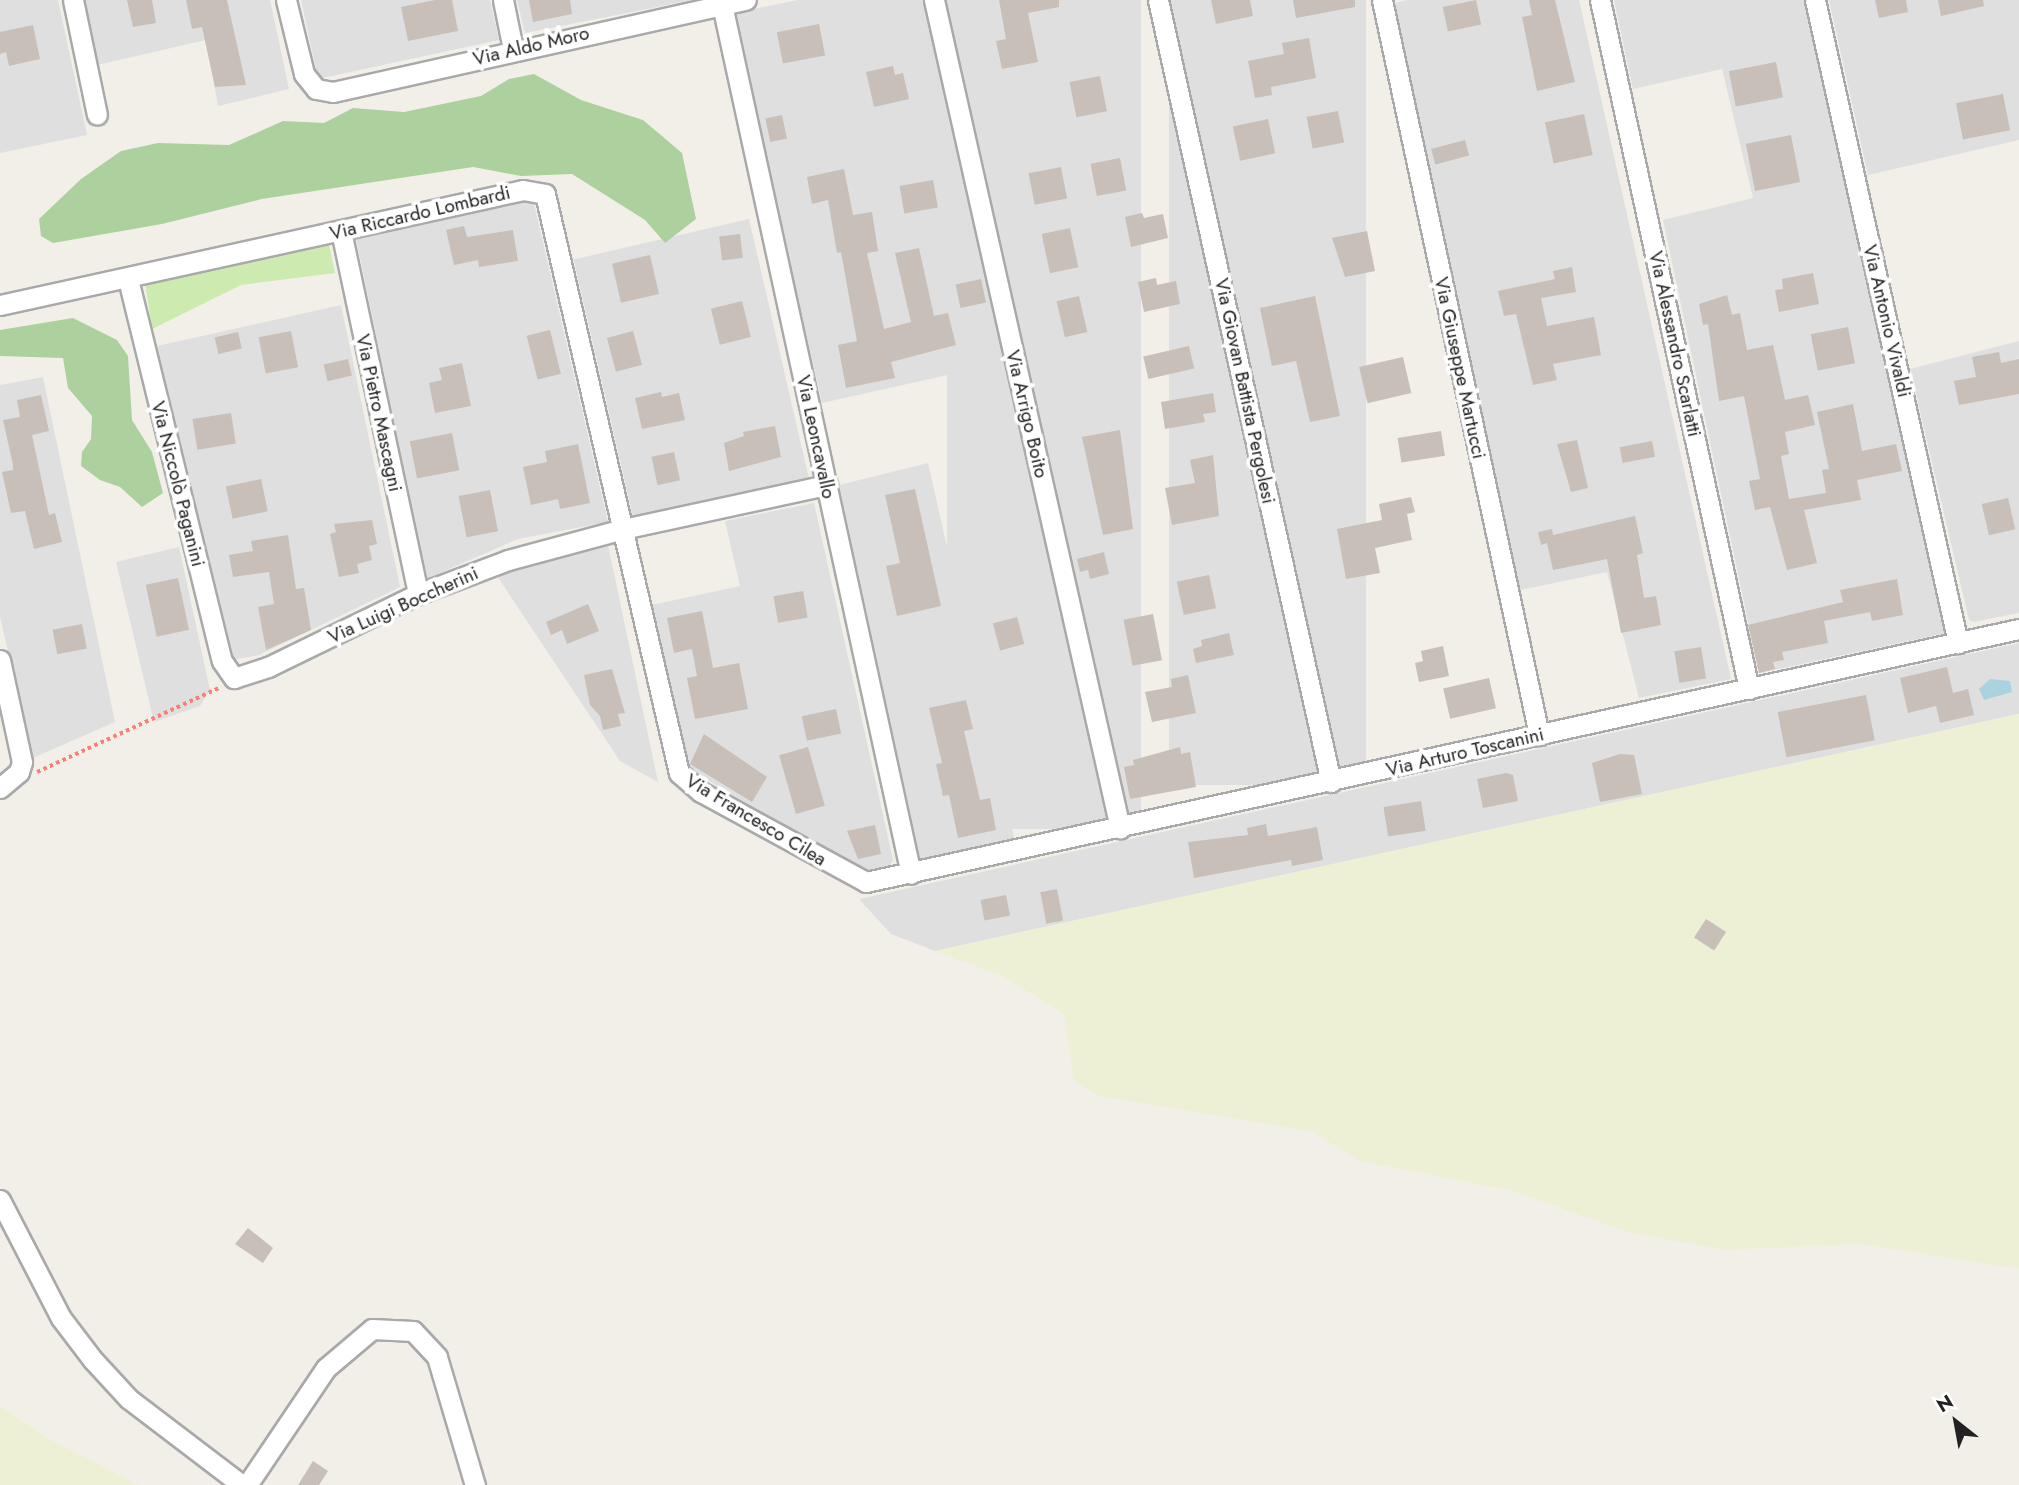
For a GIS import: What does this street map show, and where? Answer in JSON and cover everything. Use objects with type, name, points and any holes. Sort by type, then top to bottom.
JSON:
[{"type":"street","points":[[73,0],[97,115]]},
{"type":"street","name":"Via Aldo Moro","points":[[286,0],[301,64],[316,89],[347,90],[721,2],[746,0]]},
{"type":"street","points":[[503,0],[513,49]]},
{"type":"street","name":"Via Arrigo Boito","points":[[934,0],[1121,828]]},
{"type":"street","name":"Via Giovan Battista Pergolesi","points":[[1158,0],[1331,782]]},
{"type":"street","name":"Via Giuseppe Martucci","points":[[1382,0],[1539,735]]},
{"type":"street","name":"Via Alessandro Scarlatti","points":[[1600,0],[1749,689]]},
{"type":"street","name":"Via Antonio Vivaldi","points":[[1815,0],[1958,643]]},
{"type":"street","name":"Via Leoncavallo","points":[[721,2],[911,874]]},
{"type":"street","name":"Via Riccardo Lombardi","points":[[0,305],[523,190],[545,194],[623,529]]},
{"type":"street","name":"Via Pietro Mascagni","points":[[341,231],[418,594]]},
{"type":"street","name":"Via Niccolò Paganini","points":[[128,279],[222,661],[230,676],[241,678]]},
{"type":"street","name":"Via Luigi Boccherini","points":[[241,678],[418,594],[508,560],[623,529],[827,485]]},
{"type":"street","name":"Via Francesco Cilea","points":[[623,529],[682,779],[860,881],[911,874]]},
{"type":"street","name":"Via Arturo Toscanini","points":[[911,874],[2019,629]]},
{"type":"street","points":[[0,660],[22,762],[19,772],[0,788]]},
{"type":"street","points":[[0,1200],[8,1227],[61,1318],[93,1360],[128,1399],[245,1485],[326,1368],[372,1329],[413,1331],[436,1357],[475,1485]]},
{"type":"path","points":[[25,777],[241,678]]},
{"type":"shaded area","points":[[0,0],[58,0],[87,135],[0,153]]},
{"type":"shaded area","points":[[83,0],[270,0],[289,89],[218,106],[206,40],[97,65]]},
{"type":"shaded area","points":[[301,0],[490,0],[499,40],[318,79]]},
{"type":"shaded area","points":[[517,0],[693,0],[525,33]]},
{"type":"shaded area","points":[[798,0],[925,0],[1006,362],[822,403],[733,13]]},
{"type":"shaded area","points":[[947,0],[1141,0],[1141,829],[947,829]]},
{"type":"shaded area","points":[[1169,0],[1366,0],[1366,785],[1169,785]]},
{"type":"shaded area","points":[[1408,0],[1579,0],[1731,679],[1639,698],[1607,572],[1520,590],[1391,4]]},
{"type":"shaded area","points":[[1614,0],[1806,0],[1946,633],[1759,673],[1663,220],[1753,198],[1722,69],[1633,89]]},
{"type":"shaded area","points":[[1829,0],[2019,0],[2019,140],[1868,175]]},
{"type":"shaded area","points":[[533,199],[608,522],[518,539],[426,579],[356,238]]},
{"type":"shaded area","points":[[749,219],[809,478],[633,519],[574,259]]},
{"type":"shaded area","points":[[341,305],[400,587],[259,655],[232,660],[157,346]]},
{"type":"shaded area","points":[[2019,341],[2019,613],[1974,622],[1969,620],[1910,369]]},
{"type":"shaded area","points":[[43,377],[115,722],[33,758],[0,617],[0,385]]},
{"type":"shaded area","points":[[928,463],[960,604],[1052,587],[1083,714],[990,733],[1015,841],[920,859],[839,485]]},
{"type":"shaded area","points":[[814,503],[893,860],[890,865],[872,871],[845,866],[682,764],[652,605],[740,586],[725,521]]},
{"type":"shaded area","points":[[608,545],[658,782],[620,761],[499,579],[499,572]]},
{"type":"shaded area","points":[[179,547],[210,690],[200,706],[154,722],[116,562]]},
{"type":"shaded area","points":[[2019,643],[2019,714],[935,951],[891,934],[859,899]]},
{"type":"green space","points":[[534,74],[581,100],[643,120],[682,153],[696,219],[665,243],[645,220],[572,174],[521,176],[473,167],[262,199],[162,224],[53,243],[41,236],[39,219],[81,179],[121,151],[158,143],[229,145],[283,121],[324,123],[353,108],[404,112],[481,96],[509,79]]},
{"type":"green space","points":[[329,244],[335,273],[241,285],[152,329],[145,282]]},
{"type":"green space","points":[[73,318],[117,340],[128,356],[132,420],[152,452],[163,493],[142,507],[120,487],[100,480],[81,466],[82,452],[91,439],[92,416],[68,388],[63,358],[0,356],[0,330]]},
{"type":"green space","points":[[2019,714],[2019,1269],[1859,1244],[1725,1250],[1630,1233],[1512,1191],[1359,1161],[1313,1132],[1099,1096],[1074,1081],[1064,1014],[1004,977],[935,951]]},
{"type":"green space","points":[[0,1406],[49,1439],[139,1485],[0,1485]]},
{"type":"water","points":[[1990,679],[2010,681],[2012,692],[1984,700],[1979,689]]},
{"type":"building","points":[[127,0],[152,0],[156,23],[133,27]]},
{"type":"building","points":[[186,0],[227,0],[246,85],[215,87],[202,27],[192,29]]},
{"type":"building","points":[[435,0],[452,0],[458,31],[408,41],[401,7]]},
{"type":"building","points":[[529,0],[570,0],[572,14],[533,22]]},
{"type":"building","points":[[999,0],[1059,0],[1059,7],[1028,13],[1038,62],[1002,69],[996,41],[1006,39]]},
{"type":"building","points":[[1211,0],[1250,0],[1253,16],[1216,24]]},
{"type":"building","points":[[1293,0],[1355,0],[1355,7],[1296,18]]},
{"type":"building","points":[[1476,0],[1481,24],[1448,32],[1443,7]]},
{"type":"building","points":[[1529,0],[1555,0],[1575,82],[1537,91],[1522,17],[1532,15]]},
{"type":"building","points":[[1875,0],[1906,0],[1908,12],[1879,18]]},
{"type":"building","points":[[1938,0],[1983,0],[1984,6],[1941,16]]},
{"type":"building","points":[[819,24],[825,55],[783,64],[777,32]]},
{"type":"building","points":[[33,25],[40,59],[9,66],[6,52],[0,54],[0,32]]},
{"type":"building","points":[[1309,38],[1316,78],[1271,87],[1272,95],[1255,98],[1248,61],[1284,54],[1282,43]]},
{"type":"building","points":[[1776,62],[1783,97],[1736,106],[1729,71]]},
{"type":"building","points":[[893,66],[895,75],[903,73],[909,99],[874,107],[866,72]]},
{"type":"building","points":[[1100,76],[1107,111],[1076,117],[1070,82]]},
{"type":"building","points":[[2003,94],[2010,130],[1963,139],[1956,103]]},
{"type":"building","points":[[1338,111],[1344,142],[1313,149],[1307,117]]},
{"type":"building","points":[[1584,114],[1593,155],[1554,163],[1545,122]]},
{"type":"building","points":[[782,115],[787,138],[770,142],[765,119]]},
{"type":"building","points":[[1268,119],[1275,153],[1240,161],[1233,126]]},
{"type":"building","points":[[1791,135],[1800,182],[1755,191],[1746,144]]},
{"type":"building","points":[[1465,140],[1469,155],[1435,165],[1431,149]]},
{"type":"building","points":[[1120,158],[1126,190],[1097,196],[1091,164]]},
{"type":"building","points":[[1061,167],[1067,198],[1035,205],[1029,173]]},
{"type":"building","points":[[844,169],[853,215],[872,212],[878,251],[867,253],[884,329],[911,322],[895,253],[919,248],[934,316],[948,313],[956,345],[891,362],[895,378],[846,388],[838,345],[857,341],[841,252],[837,253],[828,200],[812,204],[807,177]]},
{"type":"building","points":[[933,180],[938,208],[904,213],[900,186]]},
{"type":"building","points":[[1142,213],[1144,218],[1163,214],[1168,238],[1131,247],[1125,217]]},
{"type":"building","points":[[464,226],[467,237],[513,230],[518,261],[479,267],[478,260],[454,265],[446,230]]},
{"type":"building","points":[[1070,228],[1078,267],[1050,273],[1042,234]]},
{"type":"building","points":[[1367,231],[1375,271],[1345,277],[1332,238]]},
{"type":"building","points":[[740,234],[743,258],[722,260],[719,237]]},
{"type":"building","points":[[650,255],[659,294],[621,303],[612,264]]},
{"type":"building","points":[[1572,267],[1576,292],[1541,298],[1547,326],[1594,317],[1601,355],[1553,364],[1557,380],[1533,385],[1516,314],[1504,316],[1498,291],[1555,279],[1553,271]]},
{"type":"building","points":[[1813,273],[1819,304],[1779,312],[1775,290],[1783,289],[1782,279]]},
{"type":"building","points":[[1156,278],[1157,285],[1176,281],[1180,304],[1144,312],[1138,282]]},
{"type":"building","points":[[981,279],[986,302],[961,308],[956,284]]},
{"type":"building","points":[[1727,295],[1732,315],[1740,313],[1747,350],[1773,345],[1785,400],[1808,395],[1815,425],[1785,432],[1789,454],[1781,456],[1789,499],[1826,493],[1822,470],[1829,469],[1817,412],[1853,404],[1862,451],[1896,444],[1902,471],[1857,480],[1861,500],[1804,510],[1817,563],[1787,570],[1770,507],[1755,510],[1749,481],[1760,479],[1744,396],[1719,401],[1708,324],[1703,325],[1699,304]]},
{"type":"building","points":[[1079,296],[1087,332],[1065,337],[1057,301]]},
{"type":"building","points":[[1315,296],[1340,416],[1310,422],[1296,361],[1272,366],[1260,308]]},
{"type":"building","points":[[742,301],[751,337],[720,345],[711,309]]},
{"type":"building","points":[[1848,327],[1855,363],[1818,371],[1811,334]]},
{"type":"building","points":[[550,330],[561,374],[538,379],[527,336]]},
{"type":"building","points":[[291,331],[298,367],[266,374],[259,337]]},
{"type":"building","points":[[633,331],[642,365],[616,372],[607,338]]},
{"type":"building","points":[[238,332],[242,349],[218,354],[215,337]]},
{"type":"building","points":[[1189,346],[1194,368],[1148,379],[1143,357]]},
{"type":"building","points":[[1999,352],[2001,363],[2019,359],[2019,394],[1959,405],[1954,381],[1976,377],[1972,357]]},
{"type":"building","points":[[1403,357],[1411,393],[1367,403],[1359,367]]},
{"type":"building","points":[[348,359],[352,376],[327,381],[324,365]]},
{"type":"building","points":[[462,363],[471,406],[435,413],[429,383],[442,380],[439,368]]},
{"type":"building","points":[[661,392],[662,397],[679,393],[685,420],[642,429],[635,398]]},
{"type":"building","points":[[1213,393],[1216,412],[1203,414],[1205,422],[1165,429],[1161,402]]},
{"type":"building","points":[[41,395],[49,431],[32,435],[49,515],[55,513],[62,542],[34,549],[25,511],[11,513],[2,472],[13,470],[13,465],[3,420],[20,417],[17,400]]},
{"type":"building","points":[[231,413],[236,444],[197,450],[192,419]]},
{"type":"building","points":[[775,426],[781,457],[729,471],[724,443],[744,436],[743,432]]},
{"type":"building","points":[[1120,430],[1133,529],[1103,535],[1082,437]]},
{"type":"building","points":[[1441,431],[1445,456],[1401,463],[1398,438]]},
{"type":"building","points":[[452,433],[459,470],[417,479],[410,441]]},
{"type":"building","points":[[1577,440],[1588,488],[1571,492],[1557,444]]},
{"type":"building","points":[[1652,441],[1655,457],[1623,463],[1620,447]]},
{"type":"building","points":[[578,444],[590,503],[560,509],[558,499],[531,505],[523,467],[547,462],[545,451]]},
{"type":"building","points":[[674,452],[680,480],[658,485],[652,457]]},
{"type":"building","points":[[1213,455],[1219,516],[1172,525],[1165,488],[1195,483],[1190,460]]},
{"type":"building","points":[[261,479],[268,511],[233,519],[226,486]]},
{"type":"building","points":[[915,489],[941,606],[897,616],[886,566],[900,563],[885,495]]},
{"type":"building","points":[[490,490],[498,531],[467,537],[459,496]]},
{"type":"building","points":[[1411,497],[1415,512],[1407,514],[1412,540],[1375,548],[1380,573],[1346,579],[1337,529],[1382,520],[1379,504]]},
{"type":"building","points":[[2008,498],[2015,529],[1989,535],[1982,504]]},
{"type":"building","points":[[1635,516],[1643,553],[1637,555],[1644,598],[1656,596],[1661,625],[1621,633],[1607,559],[1553,570],[1547,543],[1541,545],[1538,532],[1552,529],[1553,535]]},
{"type":"building","points":[[372,520],[377,544],[369,546],[372,560],[357,564],[359,573],[339,577],[330,534],[336,532],[334,524]]},
{"type":"building","points":[[288,535],[296,589],[304,588],[311,630],[266,650],[258,607],[274,604],[269,572],[233,577],[229,555],[253,551],[251,541]]},
{"type":"building","points":[[1104,552],[1109,574],[1090,579],[1088,570],[1080,572],[1077,559]]},
{"type":"building","points":[[1209,575],[1216,608],[1184,615],[1177,582]]},
{"type":"building","points":[[178,578],[189,630],[157,637],[146,585]]},
{"type":"building","points":[[1897,579],[1903,615],[1872,621],[1870,612],[1824,621],[1828,643],[1782,652],[1784,660],[1773,662],[1775,669],[1759,673],[1748,625],[1843,602],[1840,590]]},
{"type":"building","points":[[803,591],[808,618],[778,623],[773,596]]},
{"type":"building","points":[[588,604],[599,631],[567,644],[562,630],[551,635],[546,622]]},
{"type":"building","points":[[702,611],[713,668],[739,663],[748,709],[695,719],[687,678],[697,676],[692,649],[674,653],[667,618]]},
{"type":"building","points":[[1153,614],[1162,660],[1133,666],[1124,620]]},
{"type":"building","points":[[1017,617],[1024,644],[1000,651],[993,623]]},
{"type":"building","points":[[82,624],[87,649],[57,654],[53,630]]},
{"type":"building","points":[[1229,633],[1234,655],[1196,663],[1193,649],[1202,646],[1201,640]]},
{"type":"building","points":[[1443,646],[1449,676],[1419,682],[1415,663],[1423,661],[1421,651]]},
{"type":"building","points":[[1701,647],[1706,679],[1679,683],[1674,651]]},
{"type":"building","points":[[1947,667],[1953,693],[1968,689],[1974,715],[1940,723],[1936,706],[1908,713],[1900,678]]},
{"type":"building","points":[[612,669],[625,713],[618,714],[621,726],[603,730],[600,716],[590,705],[584,675]]},
{"type":"building","points":[[1188,675],[1196,713],[1152,722],[1145,692],[1172,687],[1171,679]]},
{"type":"building","points":[[1489,678],[1496,708],[1450,719],[1443,689]]},
{"type":"building","points":[[1866,695],[1875,740],[1786,757],[1778,712]]},
{"type":"building","points":[[966,700],[973,729],[964,731],[980,800],[990,798],[996,830],[958,838],[949,795],[943,796],[936,764],[942,763],[929,708]]},
{"type":"building","points":[[836,709],[841,733],[807,741],[802,716]]},
{"type":"building","points":[[704,734],[767,777],[752,802],[690,764]]},
{"type":"building","points":[[808,747],[825,806],[796,814],[779,755]]},
{"type":"building","points":[[1180,747],[1181,754],[1190,752],[1196,787],[1130,799],[1124,767],[1134,765],[1133,760]]},
{"type":"building","points":[[1620,754],[1634,755],[1642,794],[1600,802],[1592,763]]},
{"type":"building","points":[[1506,773],[1513,775],[1518,801],[1483,808],[1477,779]]},
{"type":"building","points":[[1421,801],[1426,831],[1388,837],[1383,807]]},
{"type":"building","points":[[1266,824],[1268,836],[1317,827],[1323,860],[1292,866],[1291,860],[1194,878],[1188,842],[1248,835],[1247,828]]},
{"type":"building","points":[[875,825],[881,854],[858,859],[847,831]]},
{"type":"building","points":[[1057,889],[1063,920],[1046,924],[1040,892]]},
{"type":"building","points":[[1006,895],[1010,916],[984,921],[980,900]]},
{"type":"building","points":[[1706,919],[1726,932],[1714,951],[1694,937]]},
{"type":"building","points":[[248,1228],[273,1248],[263,1263],[235,1244]]},
{"type":"building","points":[[313,1461],[328,1471],[319,1485],[298,1485]]}]
